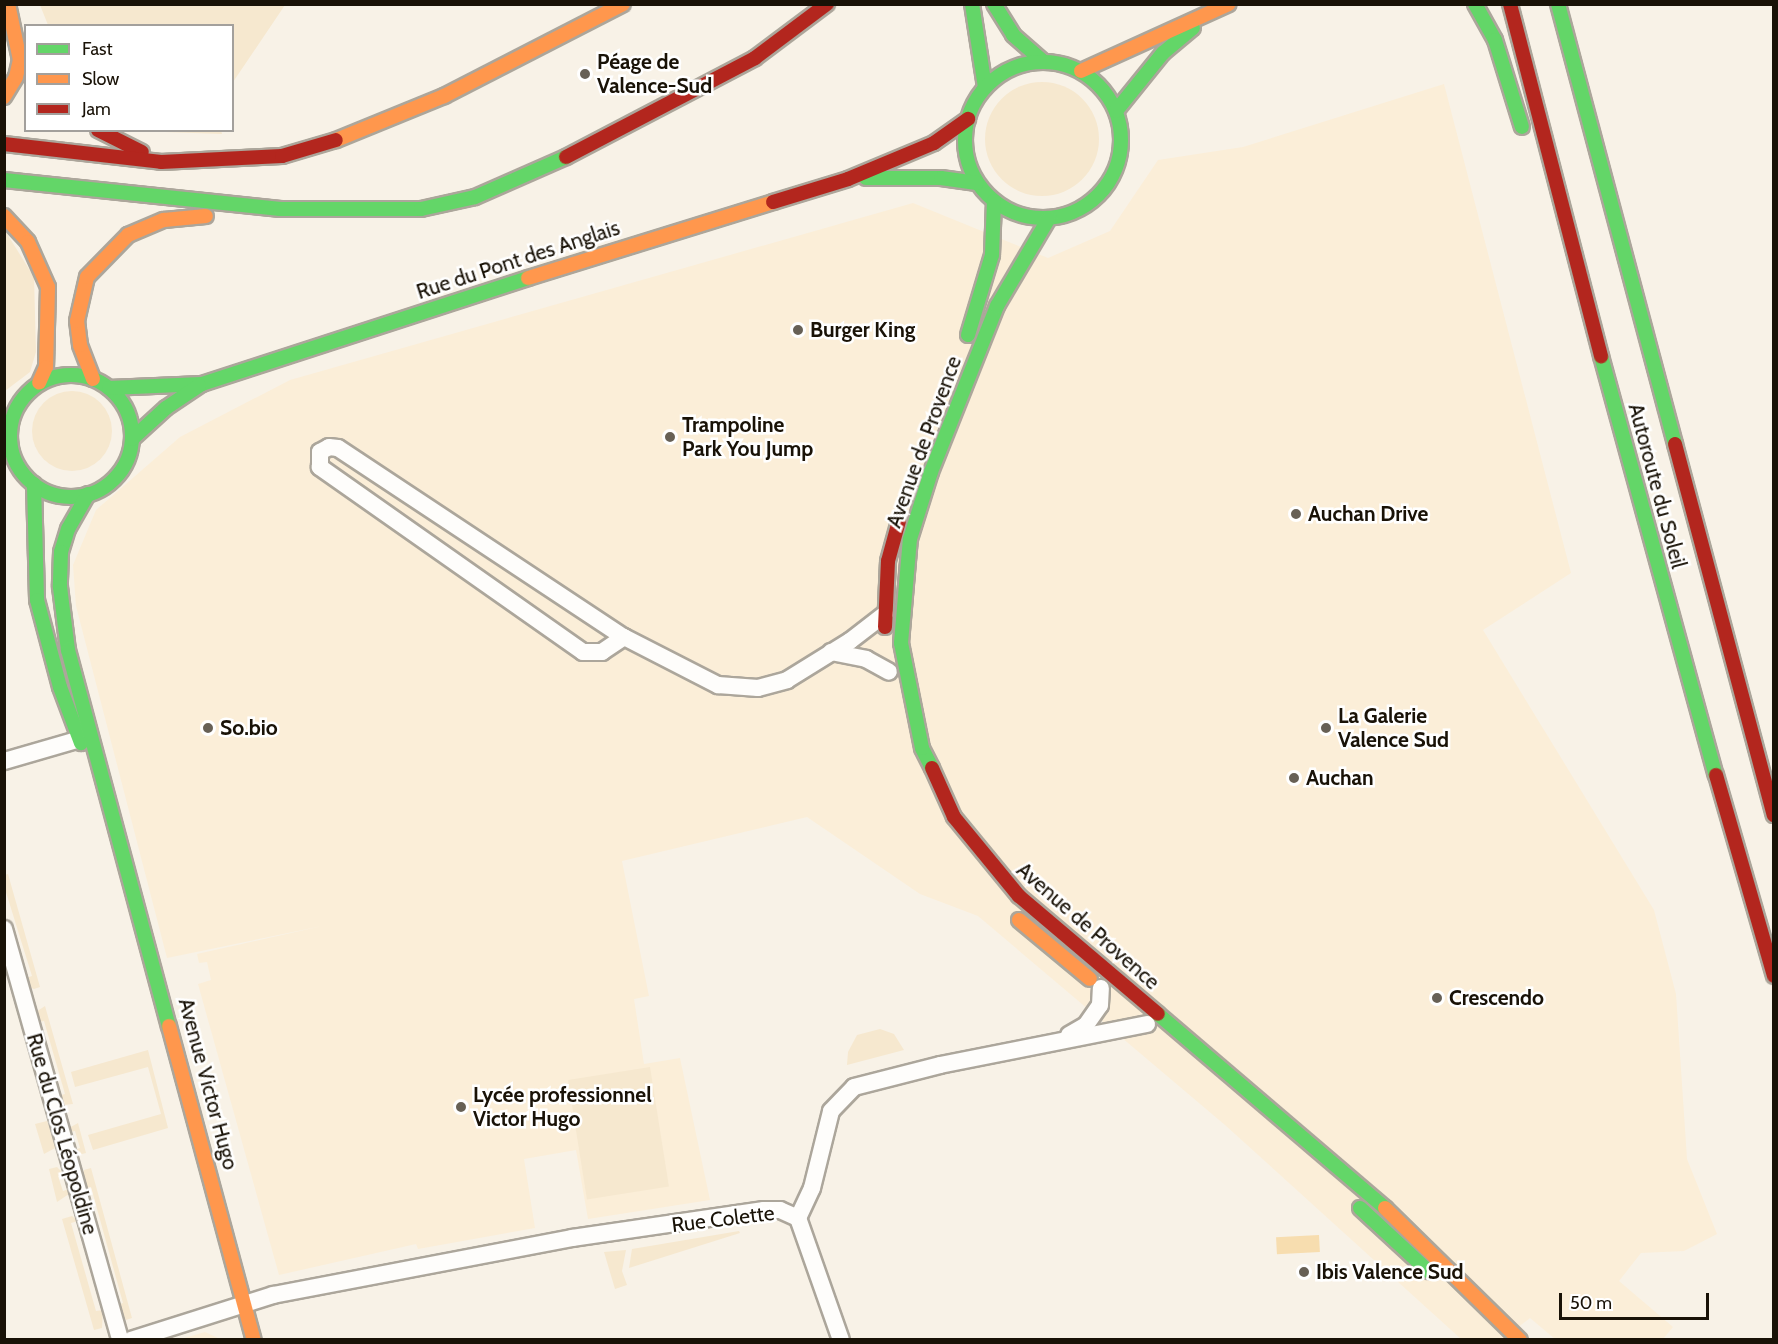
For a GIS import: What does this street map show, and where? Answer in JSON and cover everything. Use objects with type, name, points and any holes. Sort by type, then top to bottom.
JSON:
[{"type":"main road","points":[[4,97],[16,78],[20,60],[8,4]]},
{"type":"main road","points":[[4,144],[161,162],[261,160],[302,152],[424,105],[622,4]]},
{"type":"main road","points":[[93,379],[78,335],[79,300],[87,277],[104,255],[128,236],[164,220],[280,210],[421,209],[475,197],[537,172],[755,58],[827,4]]},
{"type":"main road","points":[[972,4],[985,87]]},
{"type":"main road","points":[[994,4],[1013,35],[1044,62],[1081,71],[1102,88],[1116,111],[1120,151],[1113,173],[1101,192],[1083,207],[1049,218],[1029,217],[994,201],[977,183],[965,150],[968,119],[985,87],[1002,73],[1044,62]]},
{"type":"main road","points":[[1081,71],[1229,4]]},
{"type":"main road","points":[[1475,4],[1495,40],[1526,142]]},
{"type":"main road","name":"Autoroute du Soleil","points":[[1510,4],[1648,537],[1773,976]]},
{"type":"main road","name":"Autoroute du Soleil","points":[[1558,4],[1773,815]]},
{"type":"main road","points":[[1116,111],[1163,52],[1214,10]]},
{"type":"main road","name":"Rue du Pont des Anglais","points":[[109,388],[153,389],[202,384],[551,270],[848,179],[934,143],[968,119]]},
{"type":"main road","points":[[102,132],[161,162]]},
{"type":"main road","name":"Rue du Pont des Anglais","points":[[848,179],[941,178],[977,183]]},
{"type":"main road","points":[[4,180],[280,210]]},
{"type":"main road","name":"Avenue de Provence","points":[[911,485],[963,351],[992,255],[994,201]]},
{"type":"main road","points":[[1547,210],[1648,537]]},
{"type":"main road","points":[[4,216],[28,242],[48,287],[46,367],[39,383],[22,399],[10,424],[8,451],[34,484],[51,493],[88,494],[113,479],[129,454],[132,439],[126,411],[109,388],[93,379],[75,375],[39,383]]},
{"type":"main road","name":"Avenue de Provence","points":[[1049,218],[997,306],[931,471],[910,538],[901,643],[922,748],[954,817],[1018,896],[1405,1225],[1520,1340]]},
{"type":"main road","name":"Rue du Pont des Anglais","points":[[132,439],[166,408],[202,384]]},
{"type":"main road","points":[[4,402],[22,399]]},
{"type":"main road","name":"Avenue Victor Hugo","points":[[34,484],[37,600],[80,739],[119,839]]},
{"type":"main road","name":"Avenue Victor Hugo","points":[[88,494],[68,529],[61,552],[62,613],[119,839],[254,1340]]},
{"type":"main road","name":"Avenue de Provence","points":[[890,677],[885,614],[888,561],[904,507]]},
{"type":"main road","points":[[905,742],[912,762]]},
{"type":"main road","name":"Avenue de Provence","points":[[1010,912],[1147,1024],[1351,1199],[1460,1303]]},
{"type":"street","points":[[624,636],[602,652],[583,652],[320,467],[320,452],[329,447],[338,448],[624,636],[696,676],[741,689],[787,680],[885,614]]},
{"type":"street","points":[[831,652],[866,659],[890,677]]},
{"type":"street","points":[[4,761],[80,739]]},
{"type":"street","name":"Rue du Clos Léopoldine","points":[[4,929],[120,1340]]},
{"type":"street","points":[[1063,1039],[1086,1025],[1096,1011],[1101,988]]},
{"type":"street","name":"Rue Colette","points":[[131,1340],[244,1304],[572,1238],[764,1210],[780,1210],[798,1218],[812,1188],[831,1111],[854,1087],[1063,1039],[1147,1024]]},
{"type":"street","points":[[798,1218],[841,1340]]},
{"type":"shaded area","points":[[40,4],[285,5],[234,81],[234,24],[48,24]]},
{"type":"shaded area","points":[[1042,82],[1064,86],[1082,99],[1095,117],[1099,139],[1095,161],[1082,179],[1064,192],[1042,196],[1020,192],[1002,179],[989,161],[985,139],[989,117],[1002,99],[1020,86]]},
{"type":"shaded area","points":[[1444,84],[1571,573],[1483,630],[1654,910],[1676,994],[1687,1159],[1717,1234],[1684,1251],[1641,1253],[1619,1281],[1673,1327],[1663,1339],[1555,1339],[1530,1318],[1503,1339],[1461,1339],[1225,1125],[978,916],[920,894],[807,817],[622,861],[649,996],[634,999],[644,1064],[680,1058],[710,1200],[588,1219],[576,1150],[524,1159],[535,1228],[418,1249],[416,1244],[279,1275],[198,984],[211,980],[207,962],[199,963],[197,954],[322,926],[167,958],[76,606],[73,565],[96,510],[180,437],[290,380],[913,203],[1048,258],[1110,231],[1158,160],[1243,147]]},
{"type":"shaded area","points":[[165,132],[222,132],[222,134]]},
{"type":"shaded area","points":[[4,229],[34,277],[36,352],[30,372],[5,391]]},
{"type":"shaded area","points":[[72,391],[87,394],[100,403],[109,416],[112,431],[109,446],[100,459],[87,468],[72,471],[57,468],[44,459],[35,446],[32,431],[35,416],[44,403],[57,394]]},
{"type":"shaded area","points":[[8,874],[40,987],[34,989],[29,987],[26,978],[32,976],[5,889],[4,875]]},
{"type":"shaded area","points":[[45,1006],[73,1104],[63,1105],[58,1096],[65,1094],[44,1021],[39,1022],[36,1012]]},
{"type":"shaded area","points":[[880,1029],[894,1034],[904,1050],[847,1065],[848,1052],[857,1035]]},
{"type":"shaded area","points":[[148,1050],[168,1128],[93,1150],[88,1135],[161,1114],[148,1067],[75,1087],[71,1072]]},
{"type":"shaded area","points":[[650,1067],[669,1187],[587,1199],[568,1080]]},
{"type":"shaded area","points":[[47,1121],[57,1147],[44,1154],[35,1124]]},
{"type":"shaded area","points":[[78,1123],[86,1153],[78,1155],[74,1150],[80,1148],[75,1131],[70,1132],[69,1128]]},
{"type":"shaded area","points":[[57,1167],[64,1174],[58,1176],[63,1191],[69,1189],[69,1194],[57,1202],[49,1169]]},
{"type":"shaded area","points":[[91,1168],[132,1318],[126,1320],[117,1305],[123,1303],[91,1187],[85,1188],[81,1176],[84,1170]]},
{"type":"shaded area","points":[[72,1216],[78,1221],[71,1223],[96,1311],[103,1310],[102,1328],[94,1330],[62,1219]]},
{"type":"shaded area","points":[[739,1231],[740,1233],[629,1268],[632,1249]]},
{"type":"shaded area","points":[[1319,1235],[1320,1252],[1277,1254],[1276,1237]]},
{"type":"shaded area","points":[[626,1250],[622,1271],[627,1285],[615,1289],[604,1252]]},
{"type":"shaded area","points":[[205,1332],[220,1339],[181,1339]]},
{"type":"traffic: fast","points":[[972,4],[985,87]]},
{"type":"traffic: fast","points":[[994,4],[1013,35],[1044,62]]},
{"type":"traffic: fast","points":[[1475,4],[1495,40],[1522,127]]},
{"type":"traffic: fast","points":[[1558,4],[1675,444]]},
{"type":"traffic: fast","points":[[1116,111],[1163,53],[1193,28]]},
{"type":"traffic: fast","points":[[1043,62],[1073,68],[1098,85],[1115,110],[1121,140],[1115,170],[1098,195],[1073,212],[1043,218],[1013,212],[988,195],[971,170],[965,140],[971,110],[988,85],[1013,68],[1043,62]]},
{"type":"traffic: fast","points":[[4,180],[280,209],[421,209],[475,197],[566,157]]},
{"type":"traffic: fast","points":[[866,178],[941,178],[977,183]]},
{"type":"traffic: fast","points":[[968,335],[992,255],[994,201]]},
{"type":"traffic: fast","points":[[932,768],[922,748],[901,643],[910,539],[931,472],[997,306],[1049,218]]},
{"type":"traffic: fast","points":[[109,388],[202,384],[528,278]]},
{"type":"traffic: fast","points":[[1601,356],[1716,775]]},
{"type":"traffic: fast","points":[[71,375],[94,380],[114,393],[127,413],[132,436],[127,459],[114,479],[94,492],[71,497],[48,492],[28,479],[15,459],[10,436],[15,413],[28,393],[48,380],[71,375]]},
{"type":"traffic: fast","points":[[132,439],[166,408],[199,386]]},
{"type":"traffic: fast","points":[[34,484],[37,600],[60,687],[81,743]]},
{"type":"traffic: fast","points":[[88,494],[68,529],[61,552],[60,587],[68,650],[169,1026]]},
{"type":"traffic: fast","points":[[1158,1014],[1385,1208]]},
{"type":"traffic: fast","points":[[1360,1208],[1428,1271]]},
{"type":"traffic: slow","points":[[4,97],[16,77],[20,60],[8,4]]},
{"type":"traffic: slow","points":[[336,140],[444,96],[623,4]]},
{"type":"traffic: slow","points":[[1081,71],[1229,4]]},
{"type":"traffic: slow","points":[[528,278],[773,202]]},
{"type":"traffic: slow","points":[[4,216],[28,242],[48,287],[46,367],[39,383]]},
{"type":"traffic: slow","points":[[93,379],[80,345],[77,321],[87,277],[128,235],[164,220],[206,216]]},
{"type":"traffic: slow","points":[[1019,920],[1090,979]]},
{"type":"traffic: slow","points":[[169,1026],[254,1340]]},
{"type":"traffic: slow","points":[[1385,1208],[1520,1340]]},
{"type":"traffic: jam","points":[[566,157],[755,58],[827,4]]},
{"type":"traffic: jam","points":[[1510,4],[1601,356]]},
{"type":"traffic: jam","points":[[773,202],[848,179],[934,143],[968,119]]},
{"type":"traffic: jam","points":[[102,132],[142,152]]},
{"type":"traffic: jam","points":[[4,144],[161,162],[282,156],[336,140]]},
{"type":"traffic: jam","points":[[1675,444],[1774,815]]},
{"type":"traffic: jam","points":[[885,627],[888,561],[899,521]]},
{"type":"traffic: jam","points":[[932,768],[954,817],[1019,896],[1158,1014]]},
{"type":"traffic: jam","points":[[1716,775],[1774,976]]},
{"type":"place","name":"Péage de Valence-Sud","points":[[585,74]]},
{"type":"place","name":"Burger King","points":[[798,330]]},
{"type":"place","name":"Trampoline Park You Jump","points":[[670,437]]},
{"type":"place","name":"Auchan Drive","points":[[1296,514]]},
{"type":"place","name":"So.bio","points":[[208,728]]},
{"type":"place","name":"La Galerie Valence Sud","points":[[1326,728]]},
{"type":"place","name":"Auchan","points":[[1294,778]]},
{"type":"place","name":"Crescendo","points":[[1437,998]]},
{"type":"place","name":"Lycée professionnel Victor Hugo","points":[[461,1107]]},
{"type":"place","name":"Ibis Valence Sud","points":[[1304,1272]]}]
